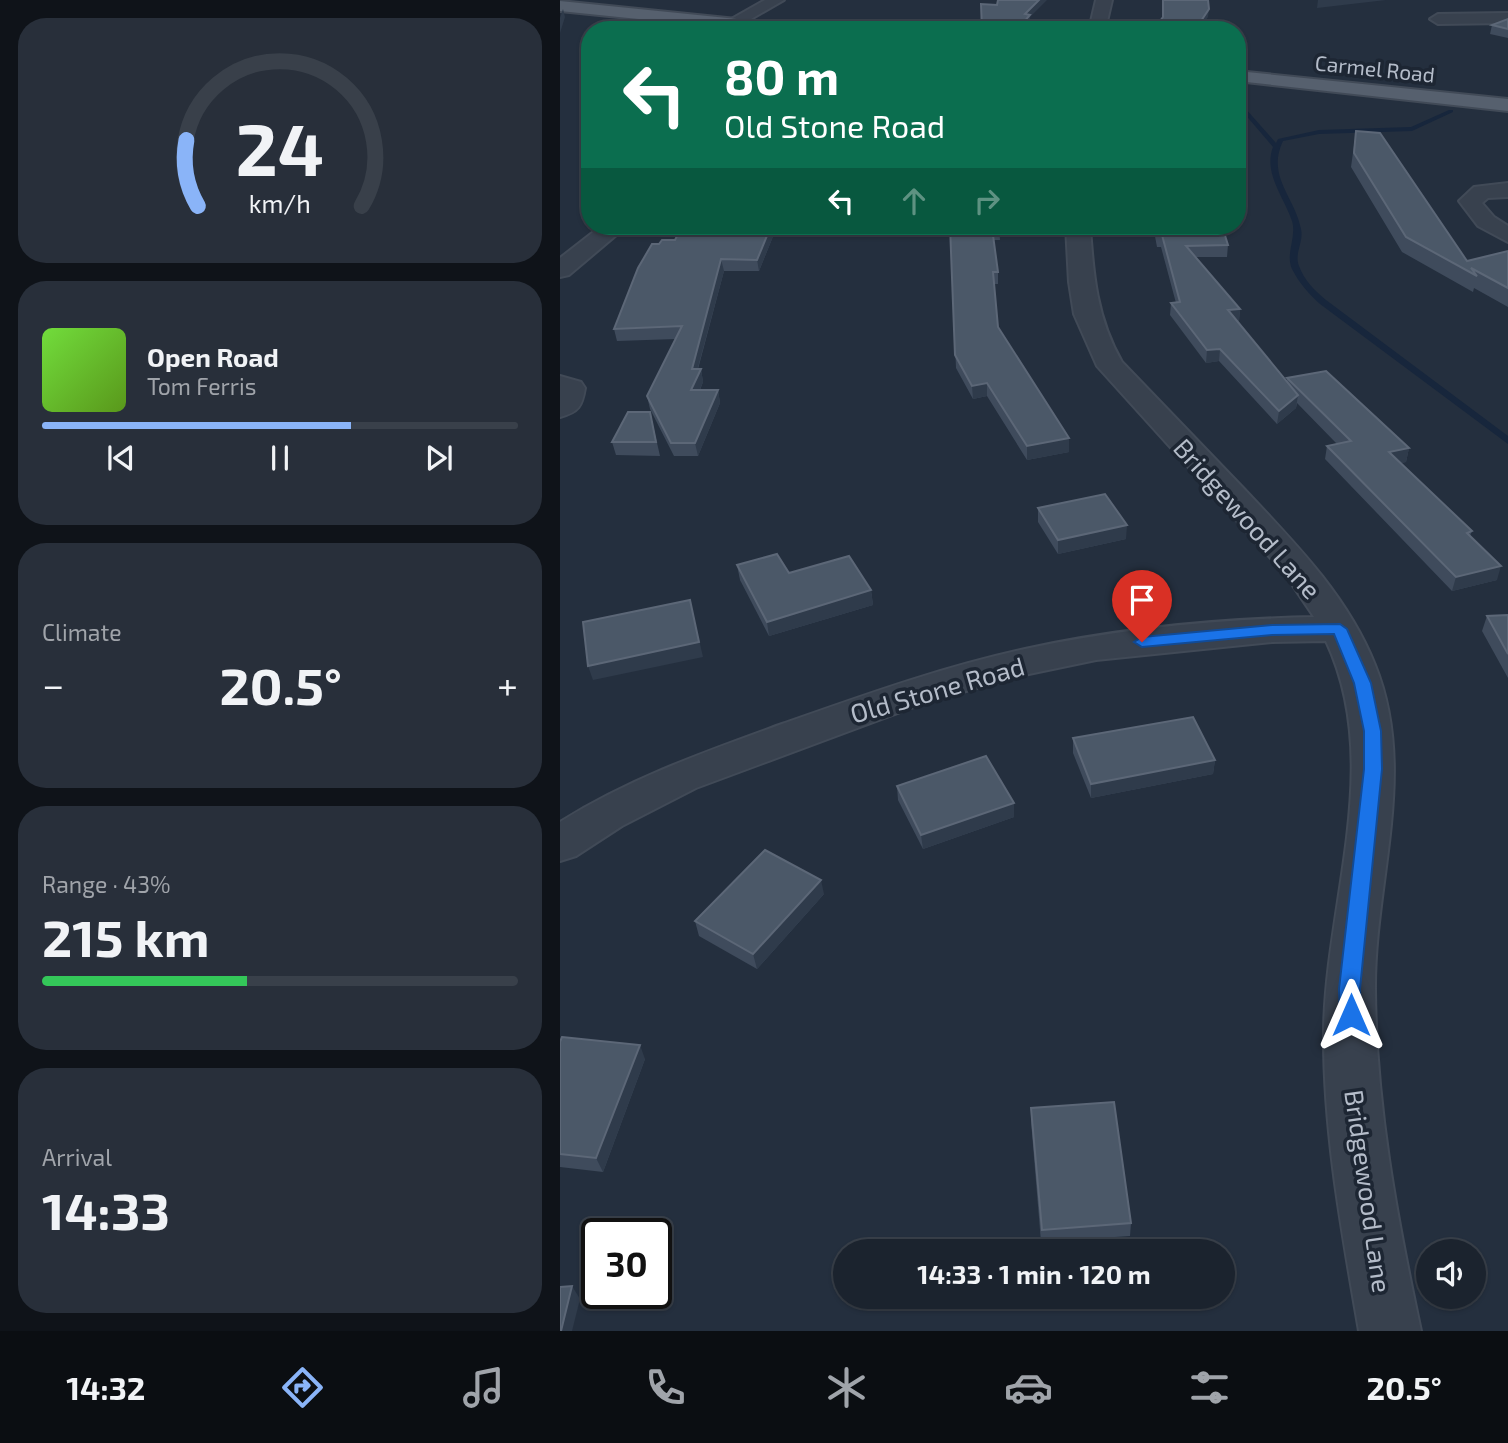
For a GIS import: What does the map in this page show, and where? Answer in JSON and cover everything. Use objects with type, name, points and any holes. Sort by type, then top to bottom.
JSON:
[{"type":"main road","points":[[560,6],[678,21]]},
{"type":"main road","name":"Carmel Road","points":[[1246,77],[1508,104]]},
{"type":"street","points":[[736,21],[776,0]]},
{"type":"street","points":[[1099,21],[1104,0]]},
{"type":"street","points":[[1438,19],[1508,18]]},
{"type":"street","points":[[1508,190],[1482,192],[1470,201],[1478,216],[1487,225],[1508,235]]},
{"type":"street","points":[[560,270],[604,235]]},
{"type":"street","name":"Bridgewood Lane","points":[[1079,235],[1085,314],[1097,345],[1111,366],[1153,413],[1297,566],[1340,629],[1363,683],[1372,731],[1373,769],[1350,989],[1353,1093],[1367,1212],[1390,1331]]},
{"type":"street","points":[[560,385],[571,388],[568,404],[560,408]]},
{"type":"street","name":"Old Stone Road","points":[[560,844],[607,814],[681,777],[845,715],[930,687],[1023,662],[1096,648],[1245,632],[1340,629]]},
{"type":"building","points":[[998,0],[1039,0],[1025,14],[1030,15],[1025,21],[982,21],[981,4],[997,5]]},
{"type":"building","points":[[1163,0],[1208,0],[1209,9],[1201,21],[1160,21],[1163,17]]},
{"type":"building","points":[[1508,19],[1508,29],[1492,25]]},
{"type":"building","points":[[1356,131],[1380,133],[1467,261],[1508,251],[1508,288],[1471,268],[1477,276],[1406,237],[1354,153]]},
{"type":"building","points":[[678,235],[767,235],[757,260],[721,259],[692,369],[701,369],[691,390],[718,390],[695,443],[671,443],[647,396],[682,326],[614,329],[638,268],[652,244],[659,244],[662,240],[675,240]]},
{"type":"building","points":[[950,235],[993,235],[998,272],[993,272],[998,327],[1069,438],[1027,446],[987,383],[972,386],[955,355]]},
{"type":"building","points":[[1162,235],[1225,235],[1228,245],[1186,246],[1240,309],[1228,310],[1298,395],[1279,411],[1220,349],[1207,350],[1171,303],[1180,302]]},
{"type":"building","points":[[1326,371],[1409,448],[1389,452],[1472,531],[1467,533],[1501,566],[1456,577],[1327,446],[1351,441],[1287,378]]},
{"type":"building","points":[[628,412],[650,412],[656,442],[612,442]]},
{"type":"building","points":[[1105,494],[1127,525],[1058,540],[1038,508]]},
{"type":"building","points":[[777,554],[789,573],[849,556],[871,590],[767,622],[737,565]]},
{"type":"building","points":[[690,600],[699,642],[588,666],[583,622]]},
{"type":"building","points":[[1508,615],[1508,654],[1487,616]]},
{"type":"building","points":[[1193,717],[1215,760],[1091,784],[1073,738]]},
{"type":"building","points":[[986,756],[1014,803],[921,835],[897,786]]},
{"type":"building","points":[[765,850],[821,880],[753,954],[695,921]]},
{"type":"building","points":[[562,1037],[640,1045],[596,1158],[560,1154]]},
{"type":"building","points":[[1114,1102],[1131,1223],[1042,1230],[1031,1108]]},
{"type":"building","points":[[572,1286],[561,1331],[560,1331],[560,1287]]},
{"type":"waterway","points":[[1451,111],[1412,129],[1319,132],[1280,140],[1273,163],[1298,231],[1294,264],[1309,288],[1323,302],[1508,441]]},
{"type":"waterway","points":[[1246,112],[1275,146]]},
{"type":"route","points":[[1142,642],[1272,630],[1340,629],[1363,683],[1372,731],[1373,769],[1350,989],[1351,1015]]}]
